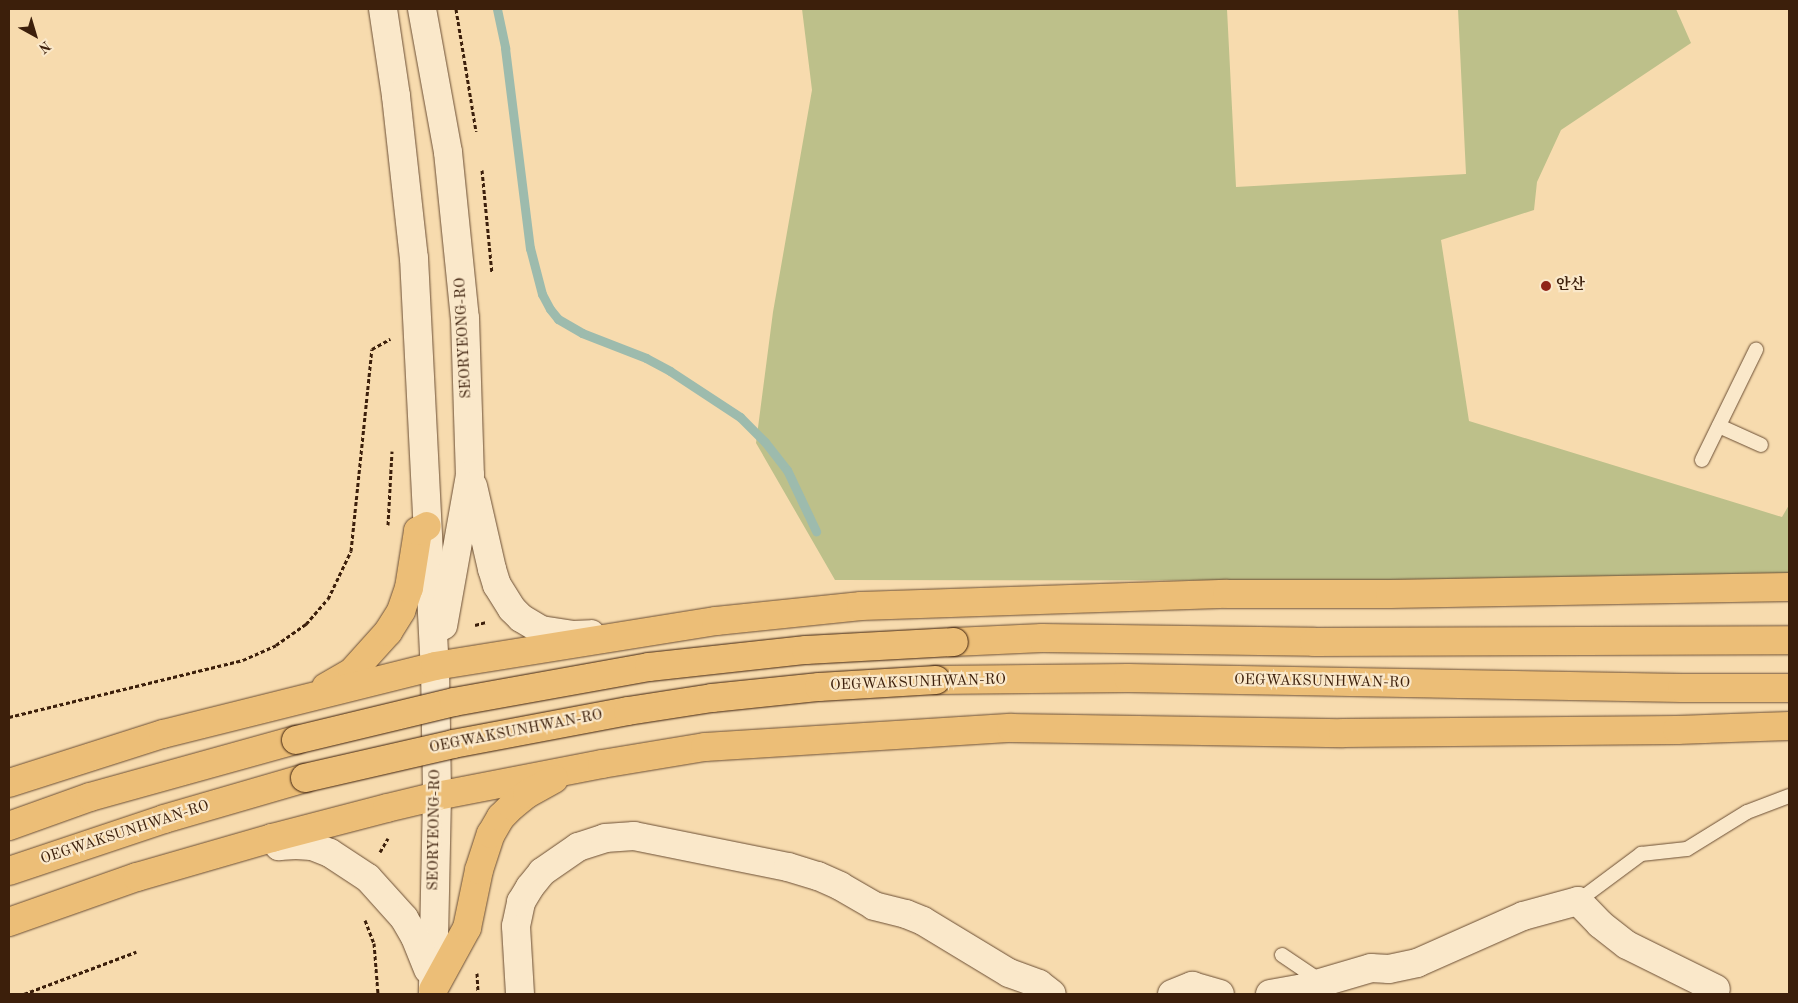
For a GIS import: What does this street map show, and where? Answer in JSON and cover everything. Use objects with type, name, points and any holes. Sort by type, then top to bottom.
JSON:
[{"type":"highway","points":[[295,702],[352,672],[388,632],[400,611],[409,588],[418,531],[427,526]]},
{"type":"highway","points":[[9,783],[163,734],[435,666],[716,621],[861,606],[1227,594],[1390,594],[1789,587]]},
{"type":"highway","points":[[9,826],[90,797],[296,740],[454,702],[649,667],[806,650],[1042,638],[1314,642],[1789,640]]},
{"type":"highway","name":"OEGWAKSUNHWAN-RO","points":[[9,871],[164,819],[305,778],[453,744],[628,711],[712,698],[819,687],[936,680],[1128,678],[1682,688],[1789,688]]},
{"type":"highway","points":[[9,922],[137,877],[272,838],[437,796],[574,769],[705,747],[1011,728],[1353,733],[1677,730],[1789,726]]},
{"type":"highway","points":[[433,992],[467,928],[485,847],[501,818],[527,794],[574,769]]},
{"type":"street","name":"SEORYEONG-RO","points":[[383,9],[396,96],[413,249],[435,666],[437,796],[433,992]]},
{"type":"street","name":"SEORYEONG-RO","points":[[422,9],[448,152],[458,235],[465,318],[470,475],[435,666]]},
{"type":"street","points":[[424,480],[470,475],[497,585],[512,609],[521,618],[541,630],[574,635],[595,634],[601,640]]},
{"type":"street","points":[[520,994],[516,926],[521,902],[530,887],[546,868],[578,847],[605,838],[634,836],[788,867],[818,876],[840,886],[874,906],[906,914],[922,921],[1009,973],[1039,984],[1052,994]]},
{"type":"street","points":[[272,838],[278,846],[312,846],[330,853],[360,871],[379,887],[404,918],[415,937],[423,954],[433,992]]},
{"type":"street","points":[[1273,994],[1371,968],[1389,969],[1417,963],[1523,916],[1578,901],[1600,924],[1628,945],[1716,989]]},
{"type":"street","points":[[1172,994],[1192,986],[1220,994]]},
{"type":"lane","points":[[1702,460],[1756,350]]},
{"type":"lane","points":[[1719,426],[1761,445]]},
{"type":"lane","points":[[1578,901],[1641,854],[1687,849],[1747,812],[1789,796]]},
{"type":"lane","points":[[1282,955],[1322,982]]},
{"type":"path","points":[[9,717],[243,660],[276,645],[306,624],[328,598],[351,552],[372,349],[417,324]]},
{"type":"path","points":[[387,534],[392,450]]},
{"type":"path","points":[[476,626],[484,624]]},
{"type":"path","points":[[379,854],[389,837]]},
{"type":"path","points":[[364,916],[374,943],[378,994]]},
{"type":"path","points":[[24,994],[136,952]]},
{"type":"green space","points":[[802,9],[1227,9],[1236,187],[1466,174],[1458,9],[1676,9],[1691,43],[1561,130],[1537,182],[1534,210],[1441,240],[1469,421],[1782,517],[1789,505],[1789,577],[1756,581],[835,580],[756,443],[773,312],[812,90]]},
{"type":"waterway","points":[[497,9],[505,48],[530,248],[542,294],[550,309],[558,319],[582,333],[646,358],[670,371],[740,417],[765,442],[787,470],[816,531]]},
{"type":"place","name":"안산","points":[[1546,286]]}]
